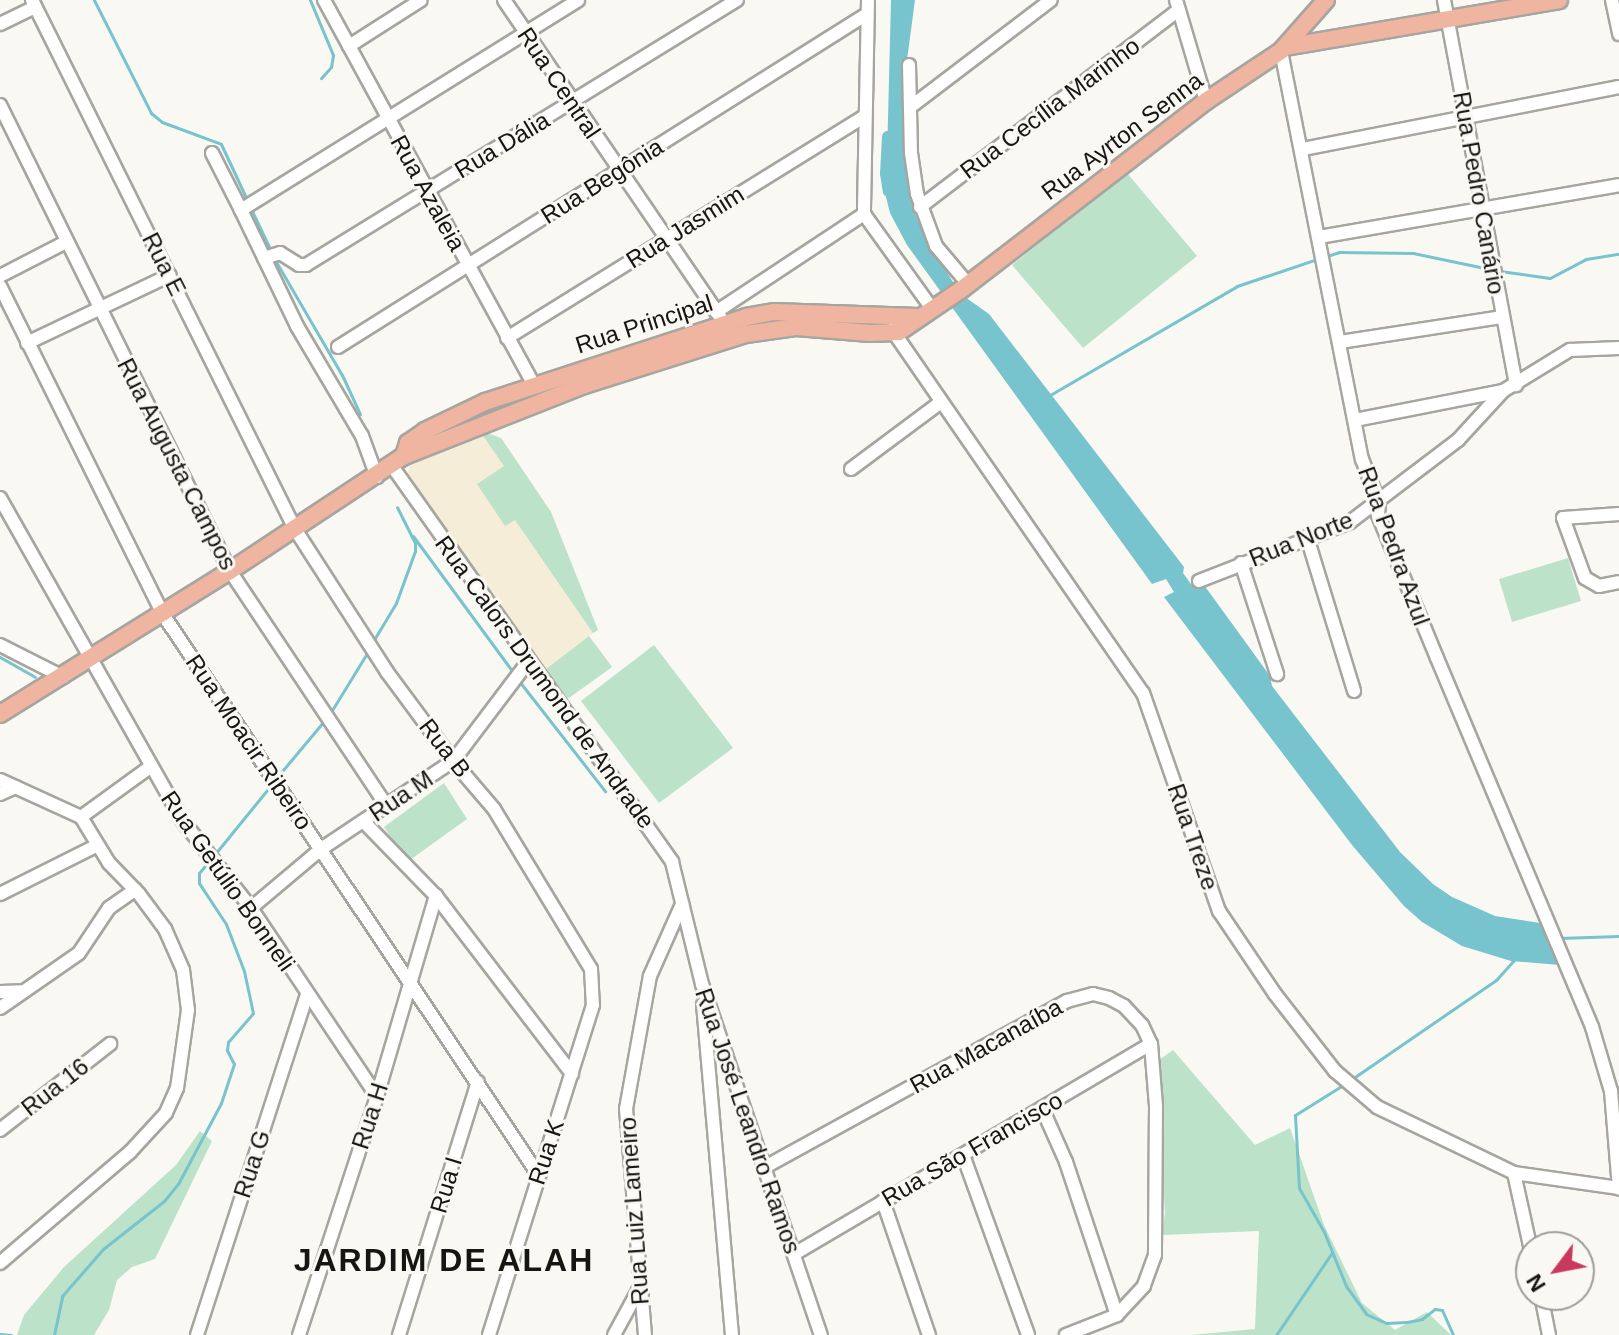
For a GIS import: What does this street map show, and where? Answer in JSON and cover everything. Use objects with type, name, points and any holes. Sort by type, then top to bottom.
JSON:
[{"type":"main road","name":"Rua Ayrton Senna","points":[[932,310],[1206,101],[1283,49],[1326,0]]},
{"type":"main road","points":[[1283,49],[1559,0]]},
{"type":"main road","name":"Rua Principal","points":[[0,714],[91,660],[389,468],[584,385],[746,334],[796,327],[893,326],[932,310]]},
{"type":"main road","name":"Rua Principal","points":[[389,468],[408,443],[425,431],[485,402],[720,317],[775,312],[893,326]]},
{"type":"street","name":"Rua Azaleia","points":[[324,0],[534,385]]},
{"type":"street","points":[[349,46],[421,0]]},
{"type":"street","name":"Rua Central","points":[[504,0],[571,103],[720,317]]},
{"type":"street","points":[[247,207],[578,0]]},
{"type":"street","name":"Rua Dália","points":[[269,256],[283,254],[299,265],[306,265],[737,0]]},
{"type":"street","points":[[868,0],[864,214],[932,310]]},
{"type":"street","points":[[913,105],[1051,0]]},
{"type":"street","name":"Rua Pedro Canário","points":[[1444,0],[1516,385]]},
{"type":"street","points":[[1612,0],[1619,34]]},
{"type":"street","points":[[0,24],[34,4]]},
{"type":"street","name":"Rua E","points":[[34,4],[295,529]]},
{"type":"street","points":[[1178,5],[1206,101]]},
{"type":"street","name":"Rua Cecília Marinho","points":[[920,207],[1178,5]]},
{"type":"street","name":"Rua Begônia","points":[[338,347],[867,14]]},
{"type":"street","name":"Rua Pedra Azul","points":[[1283,49],[1362,459],[1379,503],[1378,515],[1592,1027],[1611,1091],[1619,1188]]},
{"type":"street","points":[[909,65],[913,105],[911,153],[920,207],[936,246],[965,287]]},
{"type":"street","points":[[1303,149],[1619,87]]},
{"type":"street","name":"Rua Augusta Campos","points":[[0,105],[230,571],[386,805]]},
{"type":"street","name":"Rua Jasmim","points":[[507,338],[864,117]]},
{"type":"street","name":"Rua Calors Drumond de Andrade","points":[[212,153],[247,207],[297,326],[362,436],[389,468],[662,844],[677,874],[682,904]]},
{"type":"street","points":[[1319,237],[1388,228],[1484,207],[1619,185]]},
{"type":"street","points":[[720,317],[864,214]]},
{"type":"street","points":[[0,276],[66,242]]},
{"type":"street","points":[[27,343],[170,275]]},
{"type":"street","name":"Rua Moacir Ribeiro","points":[[0,286],[162,613],[412,980],[538,1174]]},
{"type":"street","points":[[1340,342],[1501,317]]},
{"type":"street","name":"Rua Treze","points":[[893,326],[941,402],[1143,693],[1219,911],[1275,994],[1335,1071],[1377,1107],[1417,1129],[1514,1173],[1619,1188]]},
{"type":"street","points":[[1355,420],[1503,391],[1570,350],[1619,348]]},
{"type":"street","name":"Rua Norte","points":[[1199,581],[1350,522],[1379,503],[1458,440],[1503,391]]},
{"type":"street","points":[[851,469],[941,402]]},
{"type":"street","name":"Rua Getúlio Bonneli","points":[[0,498],[182,820],[251,908],[377,1096]]},
{"type":"street","points":[[1619,514],[1563,518],[1589,581],[1599,586],[1619,582]]},
{"type":"street","name":"Rua B","points":[[295,529],[387,672],[453,761],[494,809],[591,969]]},
{"type":"street","points":[[1307,537],[1354,691]]},
{"type":"street","points":[[1241,563],[1277,674]]},
{"type":"street","points":[[0,645],[63,677]]},
{"type":"street","name":"Rua M","points":[[251,908],[321,849],[453,761],[528,662]]},
{"type":"street","points":[[81,817],[150,767]]},
{"type":"street","points":[[0,780],[81,817],[96,846],[165,929],[183,970],[187,989],[184,1047],[173,1100],[130,1152],[0,1263]]},
{"type":"street","points":[[0,794],[16,787]]},
{"type":"street","points":[[364,822],[436,896],[572,1074]]},
{"type":"street","points":[[0,894],[96,846]]},
{"type":"street","points":[[0,1008],[79,953],[109,908],[135,890]]},
{"type":"street","name":"Rua H","points":[[299,1335],[377,1096],[436,896]]},
{"type":"street","name":"Rua José Leandro Ramos","points":[[682,904],[702,984],[821,1335]]},
{"type":"street","name":"Rua Luiz Lameiro","points":[[645,1335],[626,1109],[650,976],[682,904]]},
{"type":"street","name":"Rua K","points":[[489,1335],[593,1005],[591,969]]},
{"type":"street","points":[[702,984],[732,1335]]},
{"type":"street","points":[[0,992],[24,991]]},
{"type":"street","name":"Rua G","points":[[197,1335],[307,994]]},
{"type":"street","name":"Rua Macanaíba","points":[[765,1167],[1079,996],[1109,998],[1124,1006],[1142,1025],[1151,1044],[1156,1106],[1155,1255],[1144,1286],[1117,1315],[1089,1329],[1066,1335]]},
{"type":"street","name":"Rua 16","points":[[3,1130],[110,1044]]},
{"type":"street","name":"Rua São Francisco","points":[[794,1254],[1151,1044]]},
{"type":"street","name":"Rua I","points":[[399,1335],[478,1082]]},
{"type":"street","points":[[1042,1108],[1066,1162],[1117,1315]]},
{"type":"street","points":[[963,1155],[1028,1335]]},
{"type":"street","points":[[1514,1173],[1527,1231]]},
{"type":"street","points":[[883,1201],[929,1335]]},
{"type":"street","points":[[614,1335],[639,1289]]},
{"type":"street","points":[[1544,1311],[1549,1335]]},
{"type":"shaded area","points":[[479,430],[501,438],[551,512],[598,630],[589,636],[612,667],[566,700],[497,606],[408,473],[410,463]]},
{"type":"green space","points":[[1127,173],[1197,256],[1083,348],[1012,265]]},
{"type":"green space","points":[[479,430],[501,438],[551,512],[598,630],[593,633],[515,520],[505,526],[477,484],[504,466]]},
{"type":"green space","points":[[1568,558],[1581,601],[1512,622],[1499,579]]},
{"type":"green space","points":[[589,636],[612,667],[566,700],[545,670]]},
{"type":"green space","points":[[654,645],[733,748],[659,803],[581,701]]},
{"type":"green space","points":[[444,783],[467,819],[407,862],[384,827]]},
{"type":"green space","points":[[1173,1050],[1255,1145],[1290,1128],[1324,1225],[1362,1303],[1395,1330],[1427,1312],[1451,1335],[1191,1335],[1255,1329],[1259,1231],[1162,1235],[1165,1213],[1156,1071],[1159,1060]]},
{"type":"green space","points":[[200,1131],[212,1141],[155,1259],[132,1267],[117,1280],[109,1310],[94,1335],[17,1335],[24,1315],[64,1267],[176,1165]]},
{"type":"water","points":[[891,0],[915,0],[907,60],[912,207],[926,239],[953,282],[965,297],[989,314],[1184,567],[1183,573],[1193,587],[1199,581],[1204,585],[1270,676],[1272,686],[1400,852],[1433,884],[1452,897],[1495,916],[1540,923],[1560,965],[1511,961],[1462,946],[1422,922],[1404,906],[1352,845],[1164,597],[1174,592],[1166,579],[1152,584],[907,245],[890,213],[886,197]]},
{"type":"waterway","points":[[94,0],[151,113],[162,122],[221,144],[248,202]]},
{"type":"waterway","points":[[310,0],[333,55],[331,67],[321,78]]},
{"type":"waterway","points":[[887,136],[885,173],[888,191]]},
{"type":"waterway","points":[[251,209],[272,253]]},
{"type":"waterway","points":[[1327,256],[1339,252],[1413,253],[1489,269]]},
{"type":"waterway","points":[[1500,271],[1550,278],[1586,259],[1619,254]]},
{"type":"waterway","points":[[1050,395],[1237,286],[1320,258]]},
{"type":"waterway","points":[[275,260],[342,375],[360,414]]},
{"type":"waterway","points":[[372,643],[396,603],[415,551],[415,543],[397,507]]},
{"type":"waterway","points":[[413,536],[515,675]]},
{"type":"waterway","points":[[329,715],[369,650]]},
{"type":"waterway","points":[[0,657],[35,677]]},
{"type":"waterway","points":[[519,681],[605,791]]},
{"type":"waterway","points":[[278,776],[324,721]]},
{"type":"waterway","points":[[215,854],[271,785]]},
{"type":"waterway","points":[[54,1335],[62,1296],[103,1249],[164,1201],[178,1184],[221,1103],[234,1064],[227,1050],[228,1042],[253,1013],[244,971],[226,924],[199,883],[199,873],[210,860]]},
{"type":"waterway","points":[[1559,938],[1619,936]]},
{"type":"waterway","points":[[1349,1081],[1496,980],[1516,958]]},
{"type":"waterway","points":[[1343,1085],[1295,1115],[1299,1188],[1324,1232],[1346,1286],[1366,1314],[1386,1323],[1407,1322],[1422,1319],[1435,1309],[1442,1310],[1453,1335]]},
{"type":"waterway","points":[[1276,1335],[1331,1254]]},
{"type":"waterway","points":[[0,1334],[11,1335]]},
{"type":"district","name":"JARDIM DE ALAH","points":[[444,1260]]}]
